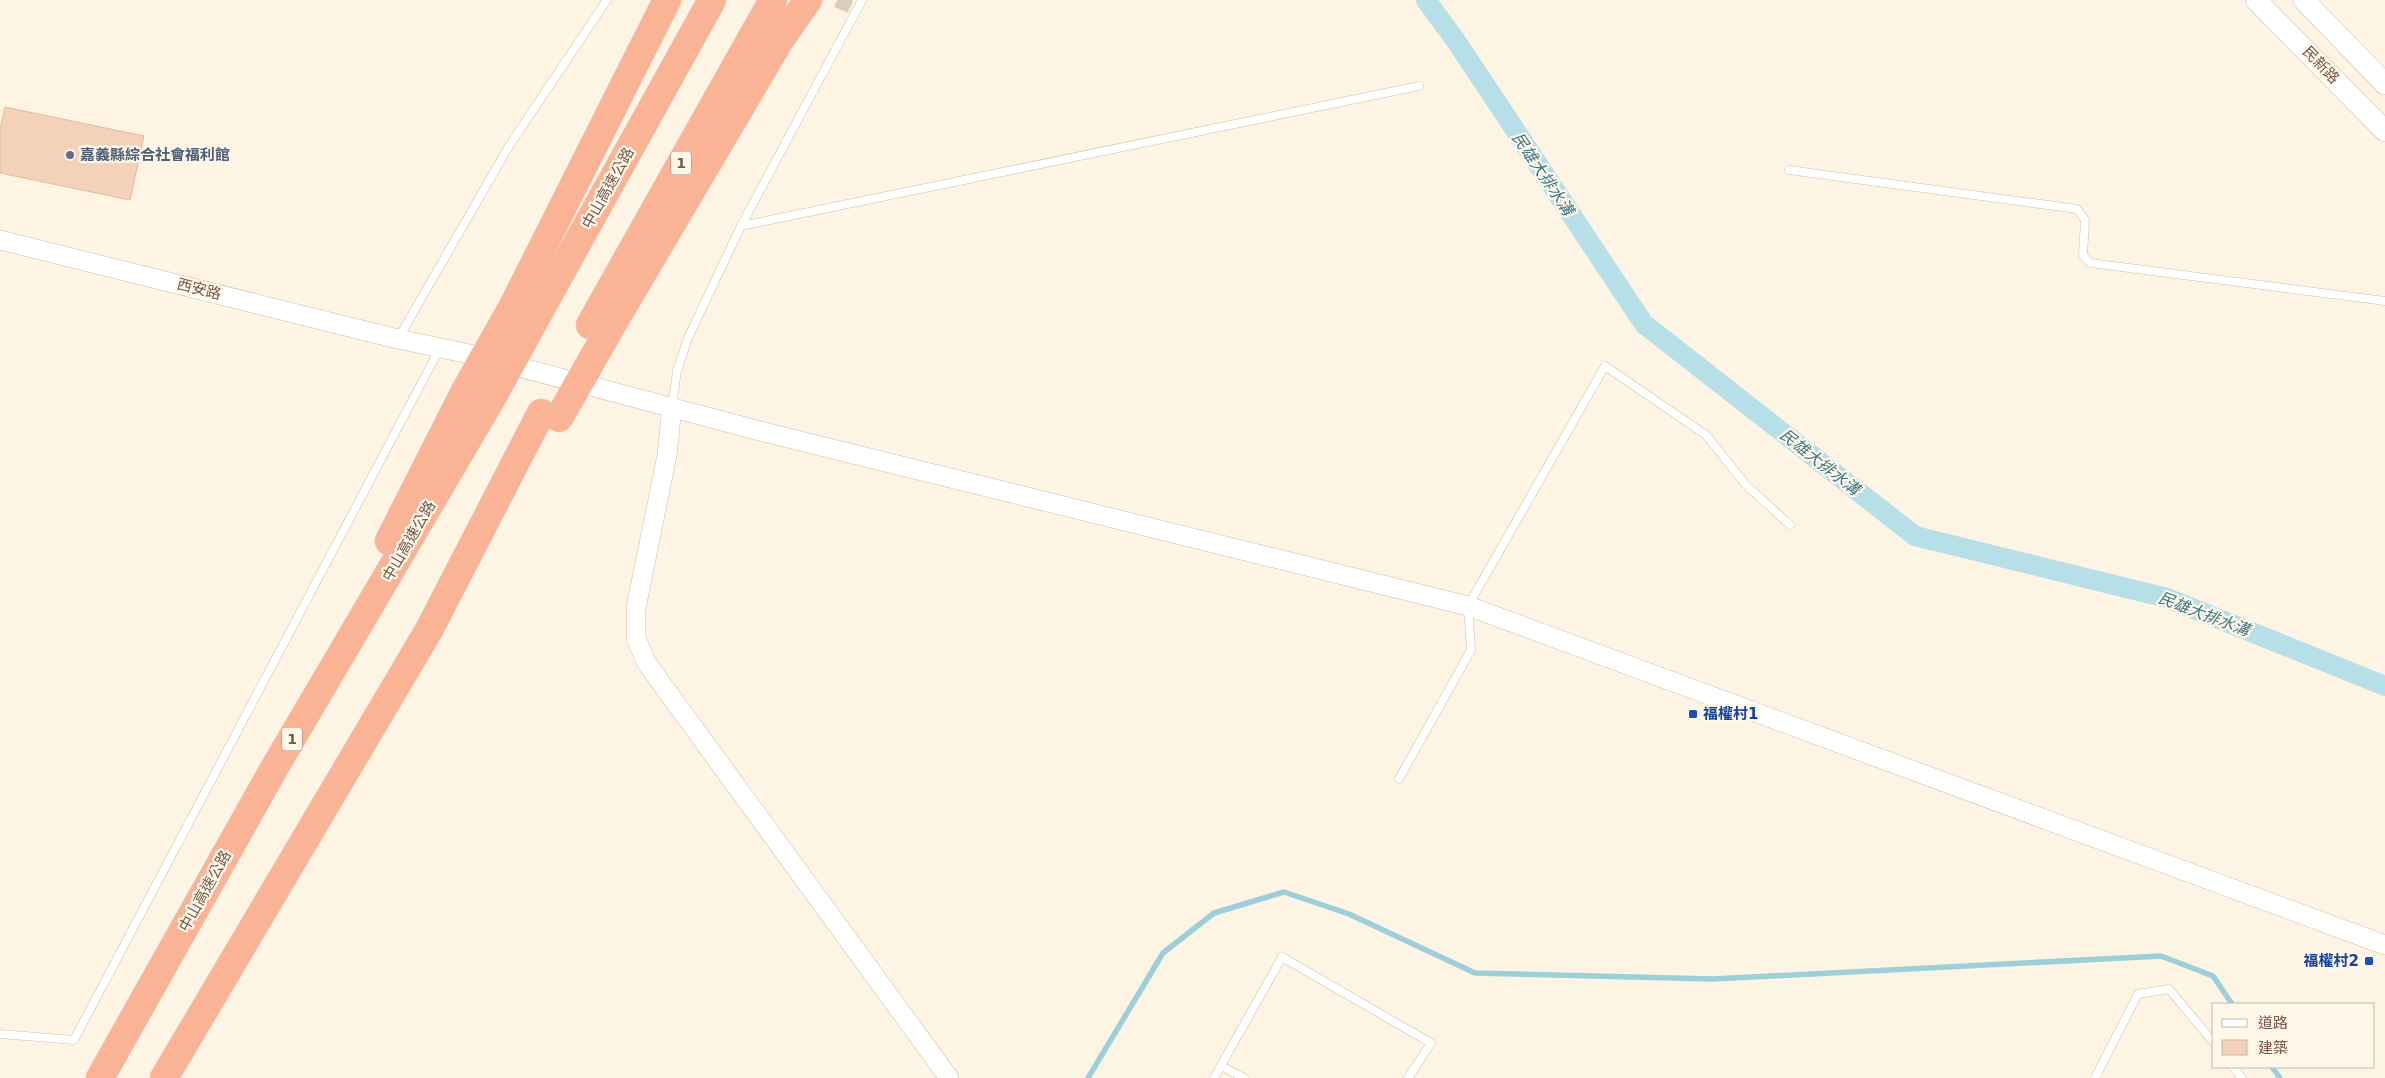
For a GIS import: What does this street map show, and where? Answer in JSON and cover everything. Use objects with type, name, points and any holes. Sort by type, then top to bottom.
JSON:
[{"type":"highway","points":[[367,613],[378,563],[464,393],[512,308],[667,0]]},
{"type":"highway","name":"中山高速公路","points":[[100,1078],[276,765],[367,613],[488,403],[712,0]]},
{"type":"highway","name":"1","points":[[164,1078],[429,630],[550,416],[599,328],[773,0]]},
{"type":"highway","points":[[599,328],[780,40],[808,0]]},
{"type":"main road","name":"民新路","points":[[2256,0],[2385,131]]},
{"type":"main road","points":[[2304,0],[2385,84]]},
{"type":"street","name":"西安路","points":[[0,240],[440,348],[756,430],[1468,606],[2385,945]]},
{"type":"street","points":[[672,407],[667,455],[639,592],[636,638],[646,662],[949,1078]]},
{"type":"lane","points":[[398,339],[509,146],[607,0]]},
{"type":"lane","points":[[672,407],[677,371],[688,338],[741,226],[862,0]]},
{"type":"lane","points":[[741,226],[1419,86]]},
{"type":"lane","points":[[1789,170],[2077,208],[2085,220],[2084,256],[2090,262],[2385,301]]},
{"type":"lane","points":[[0,1034],[74,1040],[440,348]]},
{"type":"lane","points":[[1399,778],[1470,650],[1468,606],[1605,366],[1706,435],[1746,485],[1790,525]]},
{"type":"lane","points":[[1214,1078],[1282,957],[1431,1043],[1408,1078]]},
{"type":"lane","points":[[2095,1078],[2138,994],[2169,989],[2212,1041]]},
{"type":"lane","points":[[1221,1066],[1244,1078]]},
{"type":"lane","points":[[2234,1068],[2242,1078]]},
{"type":"building","name":"嘉義縣綜合社會福利館","points":[[5,107],[144,136],[130,200],[0,173],[0,129]]},
{"type":"waterway","name":"民雄大排水溝","points":[[1426,0],[1456,41],[1644,324],[1915,536],[2167,598],[2385,686]]},
{"type":"waterway","points":[[1088,1078],[1163,953],[1214,913],[1284,892],[1349,914],[1475,973],[1713,979],[2161,956],[2213,976],[2231,1003]]},
{"type":"waterway","points":[[2273,1068],[2280,1078]]},
{"type":"tunnel","points":[[837,0],[857,8]]},
{"type":"place","name":"嘉義縣綜合社會福利館","points":[[70,155]]},
{"type":"place","name":"福權村1","points":[[1693,714]]},
{"type":"place","name":"福權村2","points":[[2369,961]]}]
